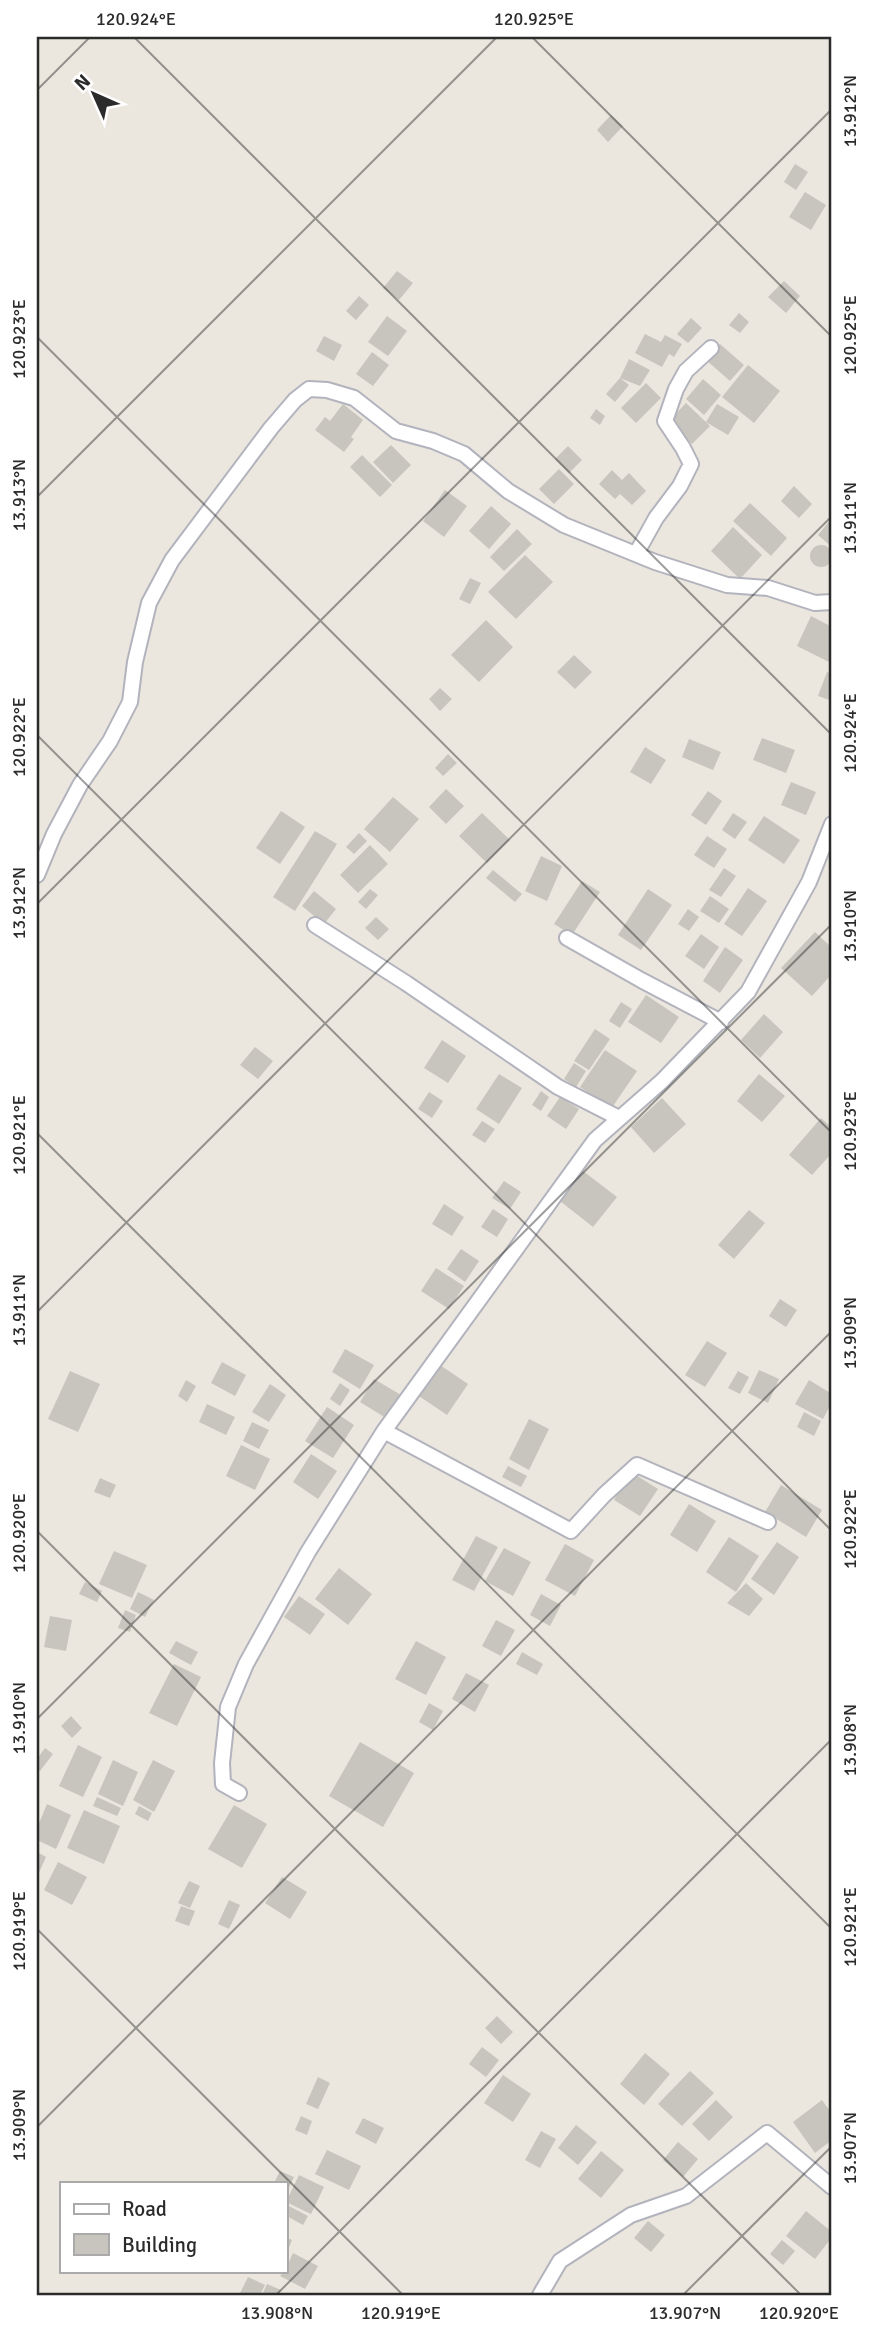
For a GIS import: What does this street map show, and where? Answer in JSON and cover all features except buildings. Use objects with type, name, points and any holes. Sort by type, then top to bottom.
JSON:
[{"type":"street","points":[[636,554],[691,464],[683,447],[664,421],[676,389],[686,372],[710,348]]},
{"type":"street","points":[[37,876],[54,834],[80,785],[110,741],[130,702],[135,662],[149,603],[172,560],[271,428],[295,400],[309,389],[327,390],[354,398],[396,431],[433,441],[464,454],[508,491],[564,525],[636,554],[727,585],[768,588],[816,603],[832,602]]},
{"type":"street","points":[[239,1793],[223,1784],[222,1763],[228,1707],[246,1664],[280,1607],[308,1552],[384,1431],[595,1140],[662,1081],[748,992],[809,882],[832,824]]},
{"type":"street","points":[[314,925],[406,983],[558,1087],[619,1118]]},
{"type":"street","points":[[567,938],[721,1022]]},
{"type":"street","points":[[384,1431],[571,1531],[636,1465],[768,1522]]},
{"type":"street","points":[[540,2295],[561,2261],[631,2215],[686,2196],[766,2133],[832,2187]]}]
